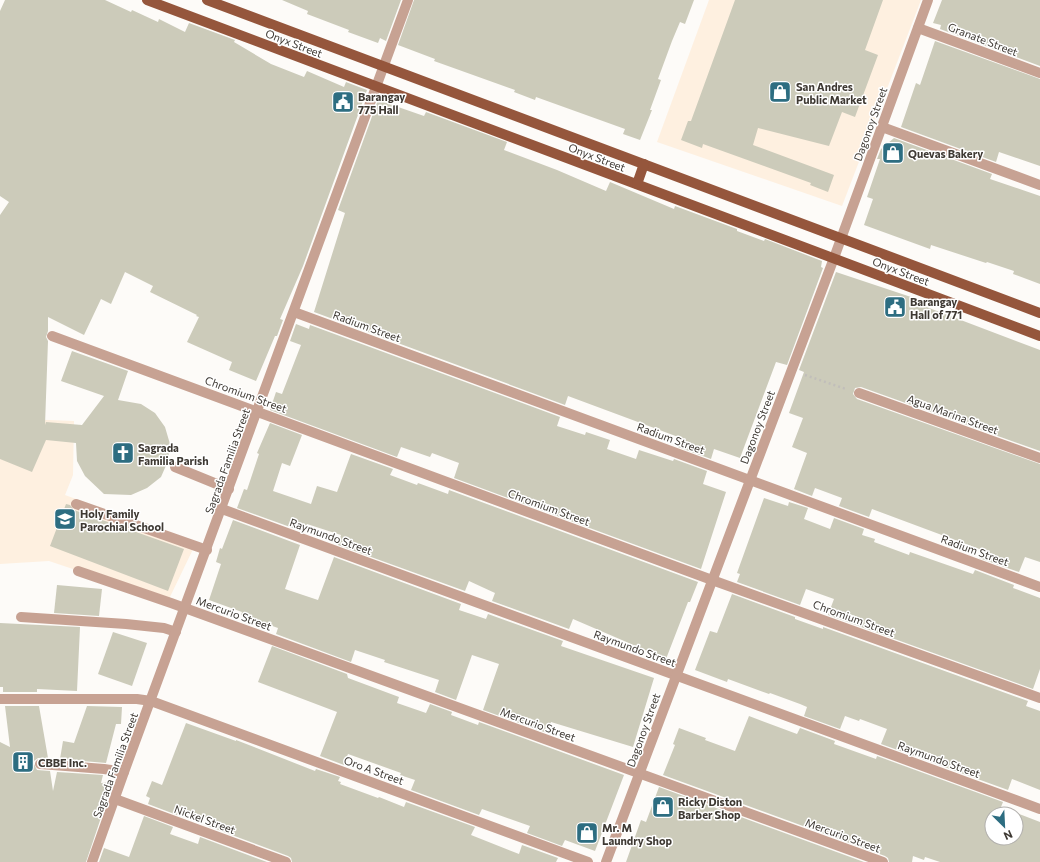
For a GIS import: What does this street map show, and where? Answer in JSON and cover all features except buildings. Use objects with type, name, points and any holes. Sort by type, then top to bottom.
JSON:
[{"type":"main road","name":"Onyx Street","points":[[146,0],[1040,336]]},
{"type":"main road","name":"Onyx Street","points":[[207,0],[1040,313]]},
{"type":"main road","points":[[637,184],[644,164]]},
{"type":"street","name":"Sagrada Familia Street","points":[[92,862],[408,0]]},
{"type":"street","name":"Dagonoy Street","points":[[606,862],[834,258],[928,0]]},
{"type":"street","name":"Granate Street","points":[[918,28],[1040,73]]},
{"type":"street","points":[[882,127],[1040,185]]},
{"type":"street","name":"Radium Street","points":[[294,312],[1040,587]]},
{"type":"street","name":"Chromium Street","points":[[52,336],[712,580],[1040,698]]},
{"type":"street","name":"Agua Marina Street","points":[[859,393],[1040,458]]},
{"type":"street","points":[[175,467],[229,489]]},
{"type":"street","points":[[76,504],[206,550]]},
{"type":"street","name":"Raymundo Street","points":[[222,509],[1040,809]]},
{"type":"street","name":"Mercurio Street","points":[[78,572],[185,608],[883,862]]},
{"type":"street","points":[[21,617],[126,624],[164,628],[176,632]]},
{"type":"street","name":"Oro A Street","points":[[0,699],[151,701],[588,862]]},
{"type":"street","points":[[40,764],[124,772]]},
{"type":"street","name":"Nickel Street","points":[[115,799],[286,862]]},
{"type":"path","points":[[802,374],[859,393]]},
{"type":"shaded area","name":"San Andres Public Market","points":[[709,0],[921,0],[842,206],[657,142]]},
{"type":"shaded area","name":"Holy Family Parochial School","points":[[0,418],[74,421],[73,475],[65,495],[196,543],[168,601],[49,561],[0,564]]},
{"type":"place","name":"San Andres Public Market","points":[[780,92]]},
{"type":"place","name":"Barangay 775 Hall","points":[[343,102]]},
{"type":"place","name":"Quevas Bakery","points":[[893,153]]},
{"type":"place","name":"Barangay Hall of 771","points":[[895,307]]},
{"type":"place","name":"Sagrada Familia Parish","points":[[123,453]]},
{"type":"place","name":"Holy Family Parochial School","points":[[65,519]]},
{"type":"place","name":"CBBE Inc.","points":[[23,762]]},
{"type":"place","name":"Ricky Diston Barber Shop","points":[[663,807]]},
{"type":"place","name":"Mr. M Laundry Shop","points":[[587,833]]}]
